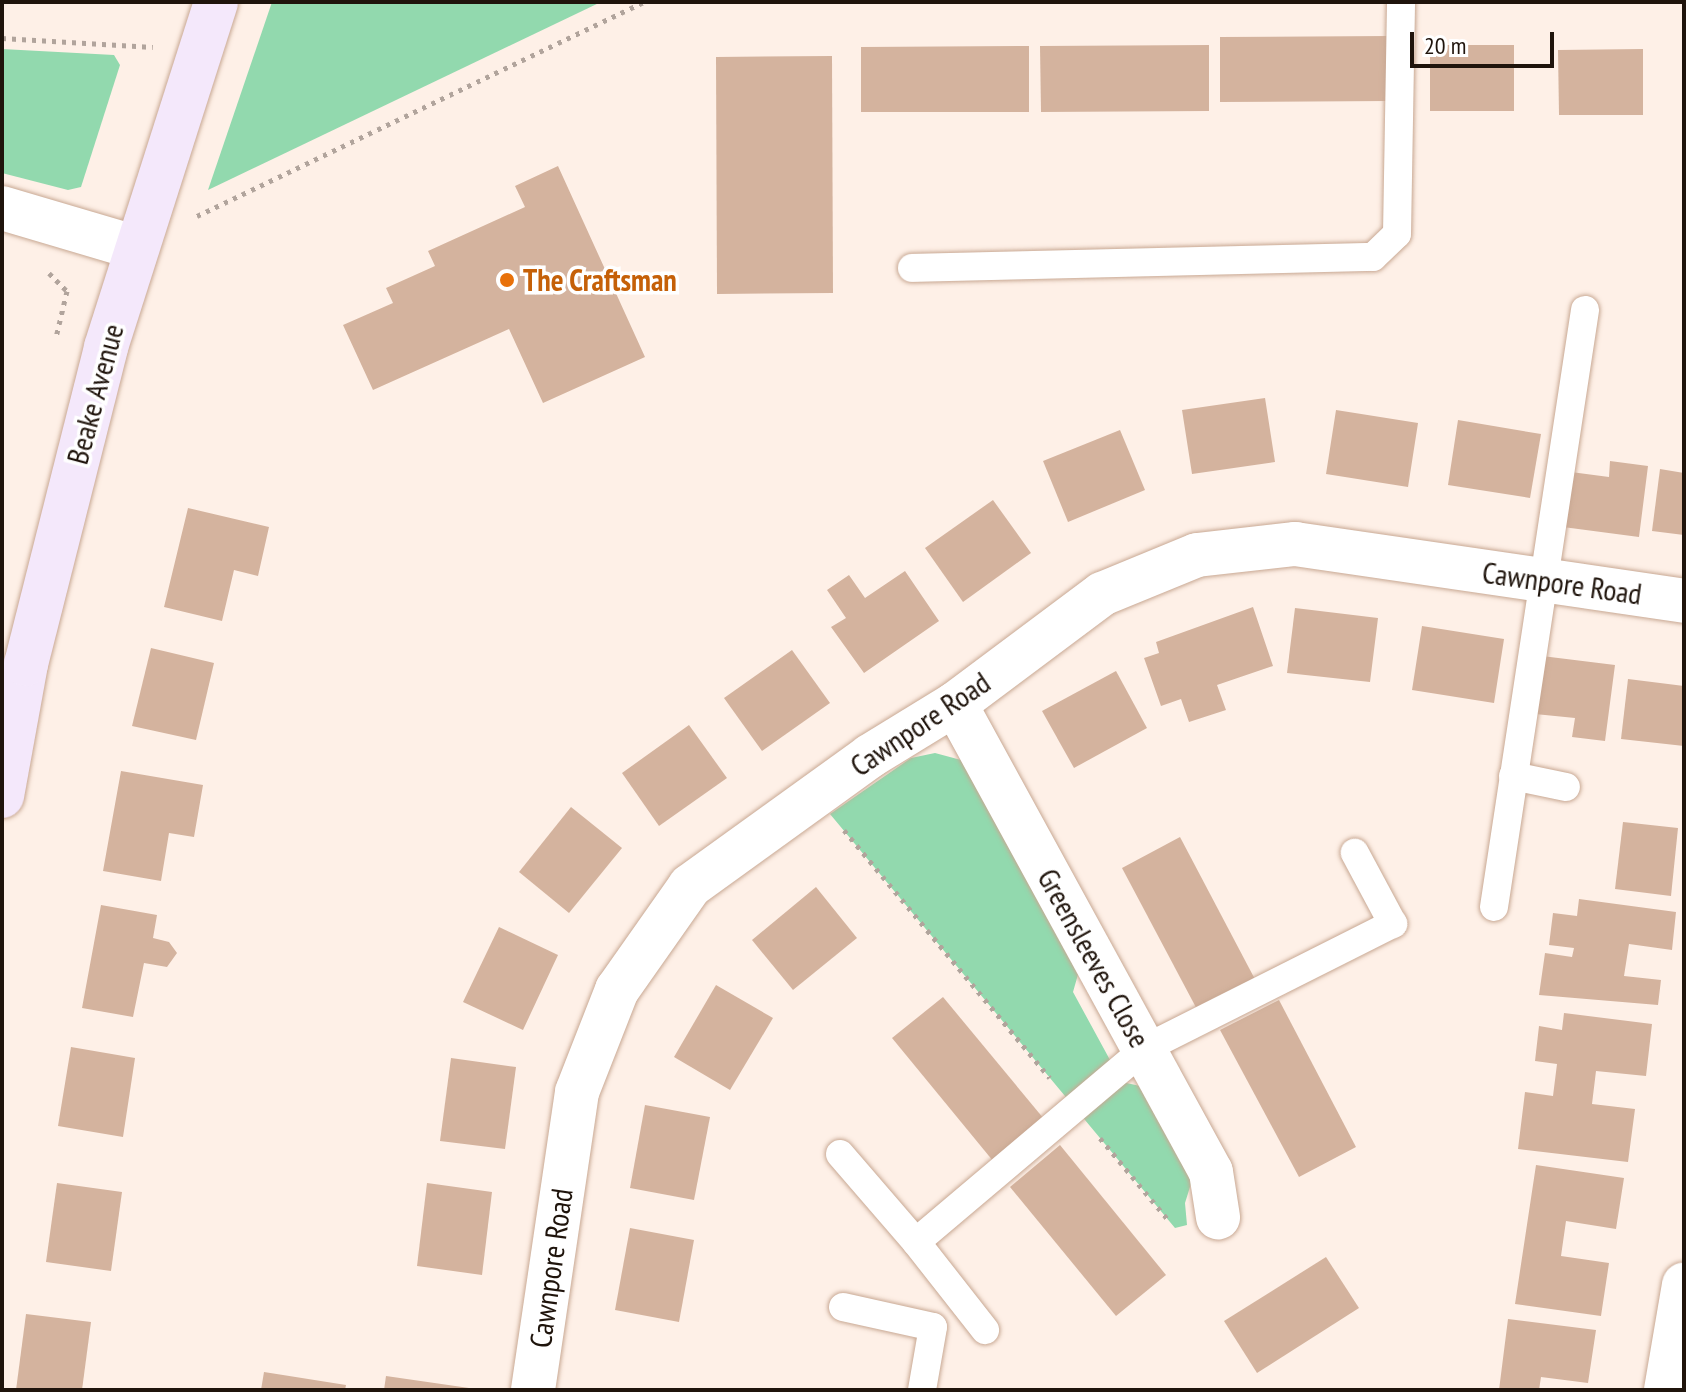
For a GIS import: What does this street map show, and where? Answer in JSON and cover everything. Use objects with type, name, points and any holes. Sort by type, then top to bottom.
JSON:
[{"type":"street","name":"Beake Avenue","points":[[2,796],[11,691],[138,245],[216,2]]},
{"type":"street","points":[[2,208],[138,245]]},
{"type":"street","name":"Cawnpore Road","points":[[533,1390],[577,1092],[617,990],[690,886],[815,796],[955,704],[1102,594],[1197,555],[1295,544],[1684,601]]},
{"type":"street","name":"Greensleeves Close","points":[[955,704],[1211,1172],[1218,1217]]},
{"type":"street","points":[[1666,1390],[1684,1285]]},
{"type":"lane","points":[[912,268],[1373,257],[1397,234],[1401,2]]},
{"type":"lane","points":[[1494,907],[1585,310]]},
{"type":"lane","points":[[1513,776],[1566,787]]},
{"type":"lane","points":[[916,1242],[1144,1049],[1393,924],[1355,853]]},
{"type":"lane","points":[[840,1154],[916,1242],[985,1330]]},
{"type":"lane","points":[[843,1307],[933,1327],[922,1390]]},
{"type":"path","points":[[138,245],[644,2]]},
{"type":"path","points":[[2,38],[200,50]]},
{"type":"path","points":[[40,270],[52,274],[67,291],[52,353]]},
{"type":"path","points":[[815,796],[1175,1228],[1218,1217]]},
{"type":"green space","points":[[272,2],[601,2],[208,190]]},
{"type":"green space","points":[[2,49],[114,55],[120,65],[81,187],[68,190],[2,173]]},
{"type":"green space","points":[[935,753],[961,760],[1079,971],[1073,992],[1122,1082],[1140,1086],[1195,1171],[1185,1203],[1187,1225],[1175,1228],[830,814],[911,758]]},
{"type":"building","points":[[1389,36],[1389,101],[1220,102],[1220,37]]},
{"type":"building","points":[[1209,45],[1209,111],[1041,112],[1040,46]]},
{"type":"building","points":[[1430,45],[1514,45],[1514,111],[1430,111]]},
{"type":"building","points":[[1029,46],[1029,112],[861,112],[861,47]]},
{"type":"building","points":[[1643,49],[1643,115],[1559,115],[1558,50]]},
{"type":"building","points":[[832,56],[833,293],[717,294],[716,57]]},
{"type":"building","name":"The Craftsman","points":[[558,166],[645,357],[543,403],[509,329],[373,390],[343,325],[393,303],[386,288],[435,266],[428,251],[525,207],[515,186]]},
{"type":"building","points":[[1265,398],[1275,462],[1192,474],[1182,410]]},
{"type":"building","points":[[1336,410],[1418,423],[1408,487],[1326,474]]},
{"type":"building","points":[[1458,420],[1541,434],[1530,498],[1448,485]]},
{"type":"building","points":[[1120,430],[1145,490],[1068,522],[1043,461]]},
{"type":"building","points":[[1610,461],[1648,466],[1639,537],[1563,527],[1571,472],[1609,477]]},
{"type":"building","points":[[1660,469],[1684,473],[1684,535],[1652,531]]},
{"type":"building","points":[[993,500],[1031,553],[963,602],[925,548]]},
{"type":"building","points":[[188,508],[269,527],[258,576],[234,570],[222,621],[164,607]]},
{"type":"building","points":[[905,571],[939,621],[864,673],[831,627],[846,618],[827,590],[849,575],[865,598]]},
{"type":"building","points":[[1253,607],[1273,666],[1217,685],[1226,710],[1189,722],[1181,699],[1161,706],[1144,658],[1159,653],[1156,642]]},
{"type":"building","points":[[1295,608],[1378,618],[1370,682],[1287,673]]},
{"type":"building","points":[[1422,626],[1504,639],[1494,703],[1412,690]]},
{"type":"building","points":[[151,648],[214,663],[196,740],[132,726]]},
{"type":"building","points":[[792,650],[830,703],[762,751],[724,698]]},
{"type":"building","points":[[1542,656],[1615,665],[1605,741],[1572,737],[1575,718],[1535,714]]},
{"type":"building","points":[[1116,671],[1147,728],[1074,768],[1042,711]]},
{"type":"building","points":[[1628,679],[1684,686],[1684,746],[1621,739]]},
{"type":"building","points":[[689,725],[727,778],[659,826],[622,773]]},
{"type":"building","points":[[121,771],[203,785],[194,837],[169,833],[161,881],[103,871]]},
{"type":"building","points":[[571,807],[622,848],[569,913],[519,872]]},
{"type":"building","points":[[1623,822],[1678,828],[1671,896],[1615,889]]},
{"type":"building","points":[[1180,837],[1258,985],[1200,1015],[1122,868]]},
{"type":"building","points":[[816,887],[857,938],[793,990],[752,940]]},
{"type":"building","points":[[1579,899],[1676,912],[1672,950],[1629,944],[1624,976],[1661,980],[1658,1005],[1539,995],[1545,953],[1572,957],[1574,948],[1549,945],[1553,913],[1577,916]]},
{"type":"building","points":[[101,905],[157,915],[153,938],[169,942],[177,953],[167,967],[144,963],[133,1017],[82,1008]]},
{"type":"building","points":[[499,927],[558,955],[523,1030],[463,1002]]},
{"type":"building","points":[[716,985],[773,1018],[730,1090],[674,1057]]},
{"type":"building","points":[[943,997],[1049,1125],[998,1167],[892,1038]]},
{"type":"building","points":[[1279,1000],[1356,1147],[1299,1177],[1220,1030]]},
{"type":"building","points":[[1564,1013],[1652,1024],[1646,1076],[1596,1071],[1592,1104],[1635,1109],[1628,1162],[1518,1149],[1525,1092],[1553,1096],[1557,1064],[1535,1061],[1539,1026],[1562,1030]]},
{"type":"building","points":[[71,1047],[135,1058],[123,1137],[58,1126]]},
{"type":"building","points":[[451,1058],[516,1067],[505,1149],[440,1141]]},
{"type":"building","points":[[645,1105],[710,1117],[694,1200],[630,1188]]},
{"type":"building","points":[[1060,1145],[1166,1275],[1116,1316],[1010,1187]]},
{"type":"building","points":[[1536,1165],[1624,1178],[1616,1229],[1566,1221],[1561,1256],[1609,1263],[1601,1316],[1515,1304]]},
{"type":"building","points":[[57,1183],[122,1192],[111,1271],[46,1262]]},
{"type":"building","points":[[427,1183],[492,1192],[482,1275],[417,1266]]},
{"type":"building","points":[[630,1228],[694,1240],[679,1322],[615,1310]]},
{"type":"building","points":[[1326,1257],[1359,1308],[1257,1373],[1224,1321]]},
{"type":"building","points":[[26,1314],[91,1322],[82,1390],[16,1390]]},
{"type":"building","points":[[1508,1319],[1596,1330],[1588,1383],[1541,1377],[1539,1390],[1499,1390]]},
{"type":"building","points":[[264,1372],[346,1385],[345,1390],[261,1390]]},
{"type":"building","points":[[386,1376],[469,1388],[469,1390],[384,1390]]},
{"type":"place","name":"The Craftsman","points":[[507,280]]}]
